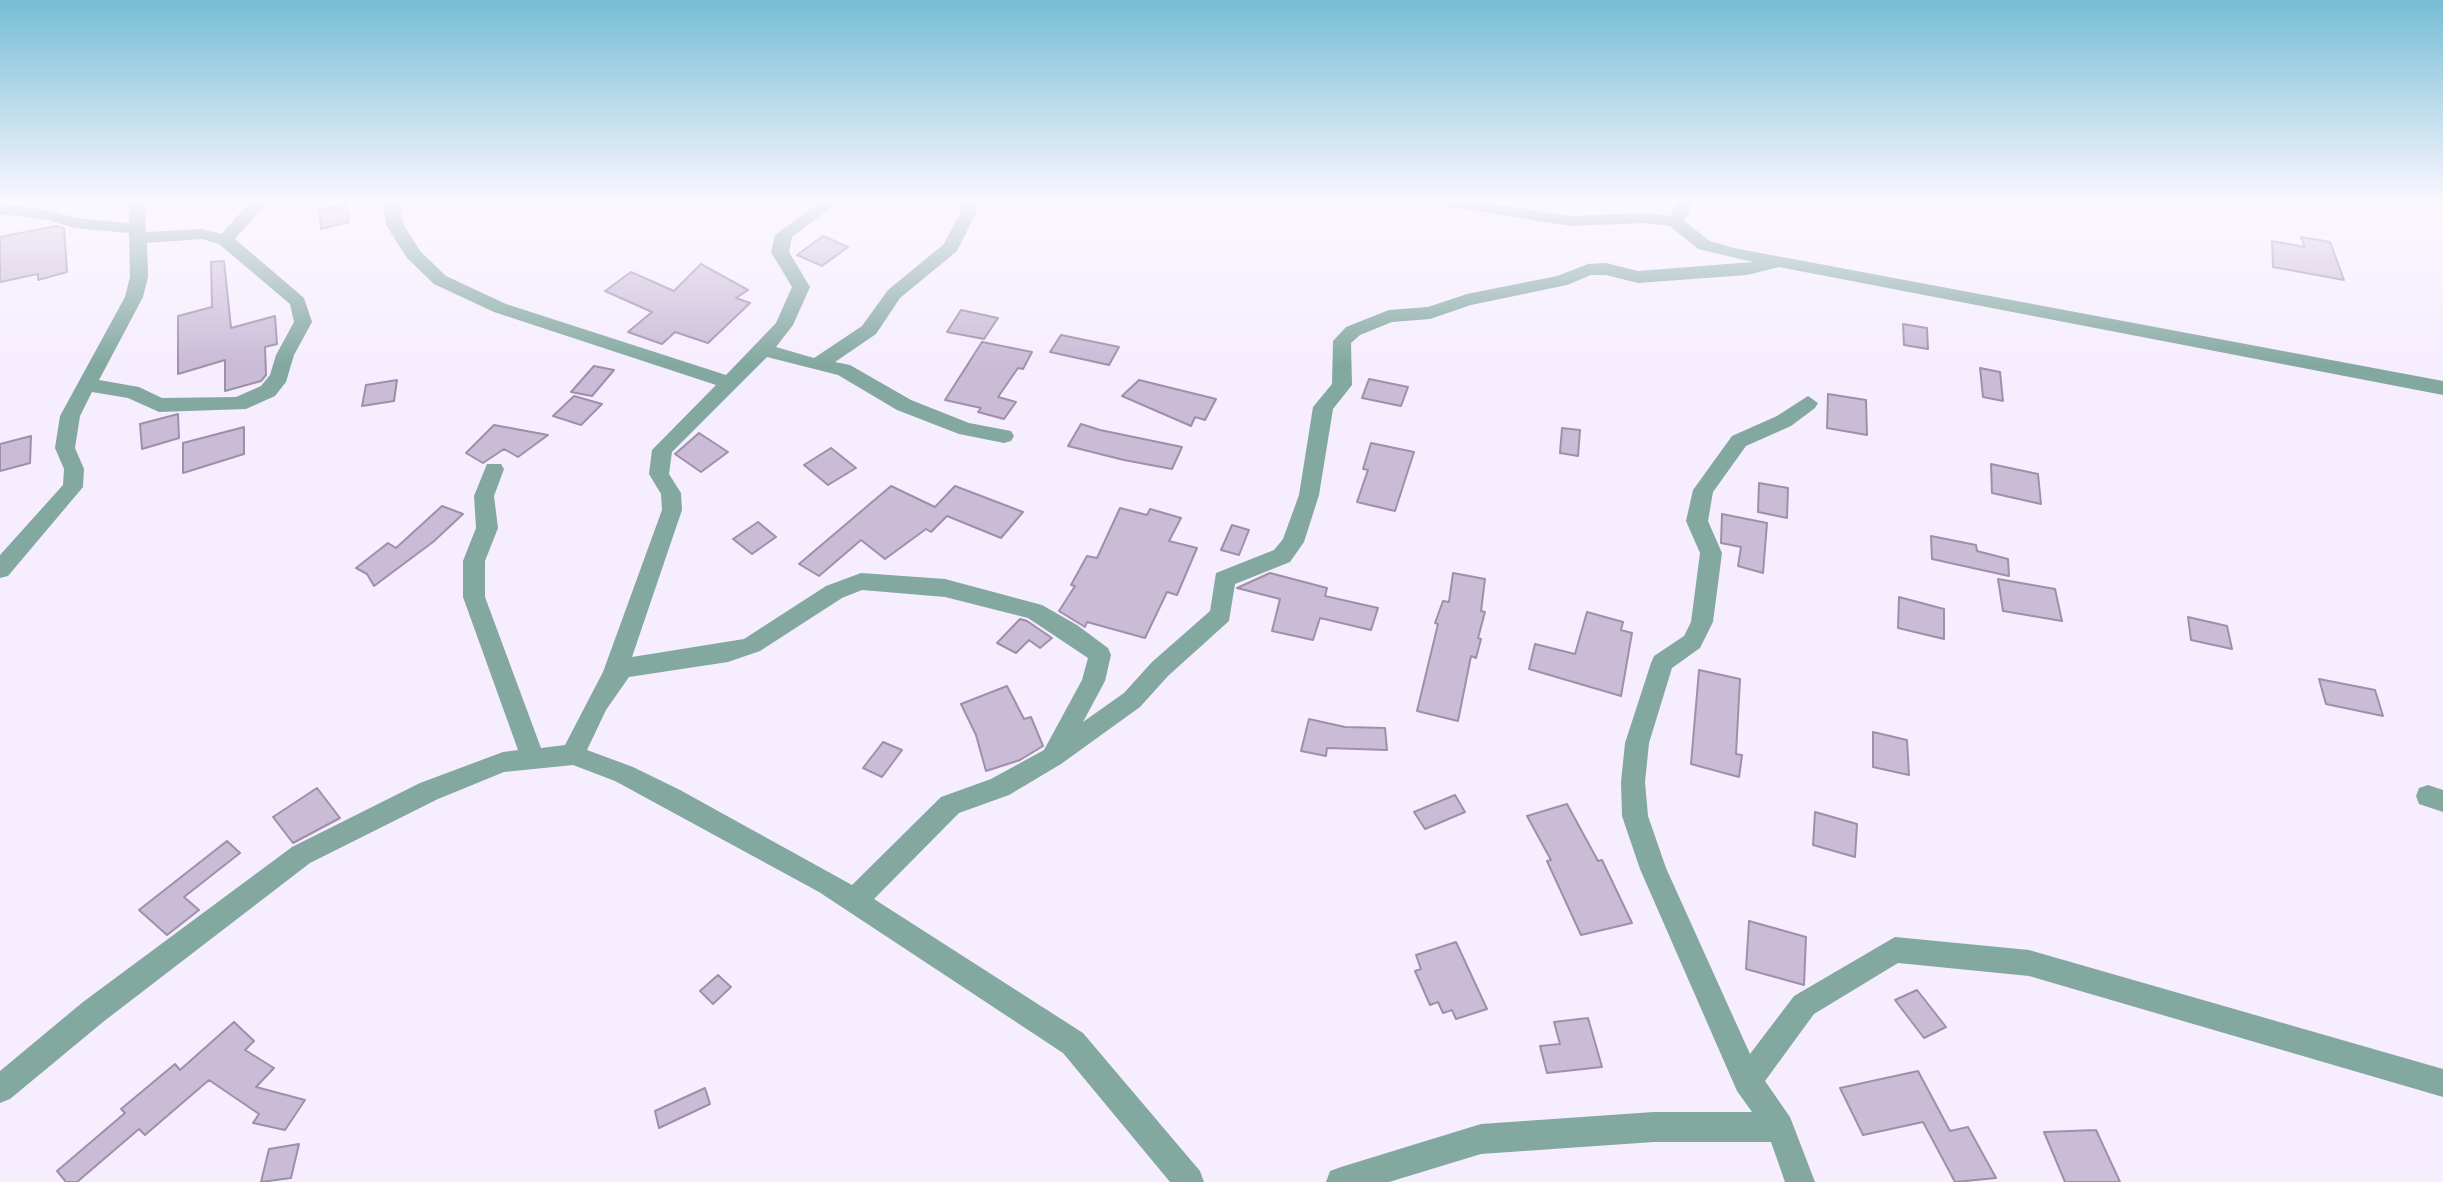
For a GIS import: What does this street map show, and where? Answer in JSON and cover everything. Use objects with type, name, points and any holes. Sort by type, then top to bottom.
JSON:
[{"type":"street","points":[[0,570],[73,487],[74,469],[65,448],[70,416],[134,297],[139,277],[138,255]]},
{"type":"street","points":[[87,385],[132,392],[159,405],[189,407],[239,404],[268,391],[279,377],[285,355],[303,322],[302,312],[298,302],[243,255]]},
{"type":"street","points":[[414,255],[440,280],[500,308],[730,383]]},
{"type":"street","points":[[573,755],[614,675],[672,510],[671,493],[659,474],[662,450],[764,349],[784,325],[801,287],[782,255]]},
{"type":"street","points":[[818,364],[869,330],[894,294],[941,255]]},
{"type":"street","points":[[1744,255],[1774,263],[1946,291],[2045,314],[2443,388]]},
{"type":"street","points":[[854,901],[950,805],[1000,787],[1052,757],[1132,700],[1160,669],[1216,622],[1221,615],[1224,579],[1235,572],[1282,556],[1293,542],[1309,495],[1323,407],[1342,385],[1342,341],[1353,331],[1389,316],[1430,313],[1467,300],[1561,281],[1588,270],[1606,269],[1638,277],[1747,269],[1774,263]]},
{"type":"street","points":[[764,349],[843,370],[904,405],[966,429],[1004,436]]},
{"type":"street","points":[[1800,1182],[1780,1127],[1747,1081],[1721,1016],[1653,869],[1635,816],[1633,782],[1637,743],[1662,663],[1692,642],[1702,622],[1711,553],[1697,521],[1703,490],[1739,441],[1784,421],[1808,403]]},
{"type":"street","points":[[494,469],[484,496],[487,528],[474,561],[474,597],[533,759]]},
{"type":"street","points":[[614,675],[639,663],[728,653],[752,645],[834,592],[861,581],[945,588],[1034,611],[1069,631],[1100,655],[1093,681],[1052,757]]},
{"type":"street","points":[[0,1089],[156,962],[301,855],[429,791],[503,762],[573,755],[624,774],[671,798],[854,901],[1073,1043],[1189,1182]]},
{"type":"street","points":[[1747,1081],[1804,1005],[1895,950],[2029,963],[2443,1083]]},
{"type":"street","points":[[1341,1182],[1481,1139],[1654,1127],[1780,1127]]},
{"type":"building","points":[[0,255],[66,255],[67,272],[38,280],[38,274],[0,282]]},
{"type":"building","points":[[797,255],[837,255],[822,266]]},
{"type":"building","points":[[2273,255],[2335,255],[2344,280],[2273,267]]},
{"type":"building","points":[[224,261],[231,328],[275,316],[277,344],[265,347],[266,375],[261,381],[225,391],[225,360],[178,374],[178,316],[212,307],[211,262]]},
{"type":"building","points":[[701,264],[748,290],[736,298],[750,303],[708,343],[675,332],[662,344],[628,332],[652,312],[605,291],[631,272],[674,291]]},
{"type":"building","points":[[961,310],[998,318],[984,339],[947,332]]},
{"type":"building","points":[[1903,324],[1927,328],[1928,349],[1904,345]]},
{"type":"building","points":[[1061,335],[1119,347],[1109,365],[1050,352]]},
{"type":"building","points":[[982,342],[1032,352],[1023,369],[1018,368],[998,397],[1016,402],[1004,419],[978,412],[981,408],[945,400]]},
{"type":"building","points":[[594,366],[614,370],[592,396],[571,392]]},
{"type":"building","points":[[1980,368],[2000,372],[2003,401],[1983,397]]},
{"type":"building","points":[[1369,379],[1408,387],[1401,406],[1362,398]]},
{"type":"building","points":[[397,380],[394,401],[362,406],[366,385]]},
{"type":"building","points":[[1139,380],[1216,399],[1205,420],[1195,417],[1191,426],[1122,396]]},
{"type":"building","points":[[1828,394],[1866,400],[1867,435],[1827,428]]},
{"type":"building","points":[[574,396],[602,404],[581,425],[553,416]]},
{"type":"building","points":[[178,414],[179,438],[142,449],[140,424]]},
{"type":"building","points":[[1081,424],[1182,447],[1172,469],[1068,446]]},
{"type":"building","points":[[494,425],[548,435],[518,457],[504,449],[483,463],[466,453]]},
{"type":"building","points":[[244,427],[244,454],[183,473],[183,443]]},
{"type":"building","points":[[1562,428],[1580,430],[1578,456],[1560,453]]},
{"type":"building","points":[[699,433],[728,452],[701,472],[675,454]]},
{"type":"building","points":[[31,436],[30,463],[0,471],[0,444]]},
{"type":"building","points":[[1371,443],[1414,452],[1395,511],[1357,502],[1368,470],[1363,469]]},
{"type":"building","points":[[831,448],[856,468],[828,485],[804,465]]},
{"type":"building","points":[[1991,464],[2038,474],[2041,504],[1992,493]]},
{"type":"building","points":[[1759,483],[1788,488],[1787,518],[1758,512]]},
{"type":"building","points":[[891,486],[935,507],[955,486],[1023,512],[1001,538],[947,516],[931,532],[926,529],[885,559],[861,540],[819,576],[799,564]]},
{"type":"building","points":[[442,506],[463,514],[433,542],[374,586],[367,574],[356,568],[388,543],[396,548]]},
{"type":"building","points":[[1120,508],[1147,515],[1150,509],[1181,518],[1169,541],[1197,548],[1177,595],[1167,592],[1145,638],[1087,622],[1085,627],[1059,611],[1075,586],[1071,585],[1087,556],[1097,558]]},
{"type":"building","points":[[1722,514],[1767,523],[1763,573],[1738,566],[1741,547],[1721,543]]},
{"type":"building","points":[[758,522],[776,537],[752,554],[733,539]]},
{"type":"building","points":[[1232,525],[1249,530],[1239,555],[1221,550]]},
{"type":"building","points":[[1931,536],[1976,545],[1977,551],[2008,559],[2009,576],[1932,559]]},
{"type":"building","points":[[1270,573],[1327,588],[1325,596],[1378,608],[1371,630],[1320,618],[1313,640],[1272,631],[1280,599],[1237,588]]},
{"type":"building","points":[[1453,573],[1485,579],[1481,611],[1485,612],[1478,638],[1481,639],[1476,658],[1471,656],[1458,721],[1417,711],[1438,624],[1435,623],[1443,601],[1449,602]]},
{"type":"building","points":[[1998,579],[2055,589],[2062,621],[2003,611]]},
{"type":"building","points":[[1899,597],[1944,609],[1944,639],[1898,628]]},
{"type":"building","points":[[1587,612],[1623,622],[1621,630],[1632,633],[1621,696],[1529,669],[1535,644],[1575,654]]},
{"type":"building","points":[[2188,617],[2227,626],[2232,649],[2191,640]]},
{"type":"building","points":[[1020,619],[1052,638],[1040,648],[1029,640],[1016,653],[997,643]]},
{"type":"building","points":[[1699,670],[1740,679],[1736,754],[1742,755],[1739,777],[1691,764]]},
{"type":"building","points":[[2319,679],[2375,690],[2383,716],[2326,704]]},
{"type":"building","points":[[1007,686],[1024,719],[1031,717],[1043,746],[1020,760],[986,771],[976,735],[961,704]]},
{"type":"building","points":[[1309,719],[1345,727],[1385,728],[1387,750],[1327,748],[1326,756],[1301,751]]},
{"type":"building","points":[[1873,732],[1907,740],[1909,775],[1873,767]]},
{"type":"building","points":[[883,742],[902,750],[882,777],[863,768]]},
{"type":"building","points":[[317,788],[340,818],[293,843],[273,817]]},
{"type":"building","points":[[1455,795],[1465,812],[1425,829],[1414,812]]},
{"type":"building","points":[[1567,804],[1598,861],[1602,860],[1632,923],[1581,935],[1547,861],[1551,860],[1527,816]]},
{"type":"building","points":[[1815,812],[1857,824],[1855,857],[1813,845]]},
{"type":"building","points":[[227,841],[240,853],[184,897],[199,910],[167,935],[139,910]]},
{"type":"building","points":[[1749,921],[1806,937],[1804,985],[1746,969]]},
{"type":"building","points":[[1456,942],[1487,1009],[1456,1019],[1452,1010],[1443,1013],[1438,1002],[1430,1005],[1415,971],[1421,969],[1416,955]]},
{"type":"building","points":[[718,975],[731,987],[713,1004],[700,991]]},
{"type":"building","points":[[1917,990],[1946,1027],[1924,1038],[1895,1000]]},
{"type":"building","points":[[1588,1018],[1602,1067],[1547,1073],[1540,1046],[1560,1044],[1554,1022]]},
{"type":"building","points":[[234,1022],[254,1041],[245,1050],[274,1068],[256,1087],[305,1100],[285,1130],[253,1123],[259,1114],[209,1080],[145,1135],[139,1129],[77,1182],[66,1182],[57,1171],[125,1113],[121,1109],[175,1064],[180,1070]]},
{"type":"building","points":[[1918,1071],[1950,1131],[1968,1127],[1996,1178],[1955,1182],[1923,1122],[1863,1135],[1840,1088]]},
{"type":"building","points":[[705,1088],[710,1104],[659,1128],[655,1111]]},
{"type":"building","points":[[2096,1130],[2120,1182],[2065,1182],[2044,1132]]},
{"type":"building","points":[[299,1144],[291,1178],[261,1182],[269,1149]]}]
